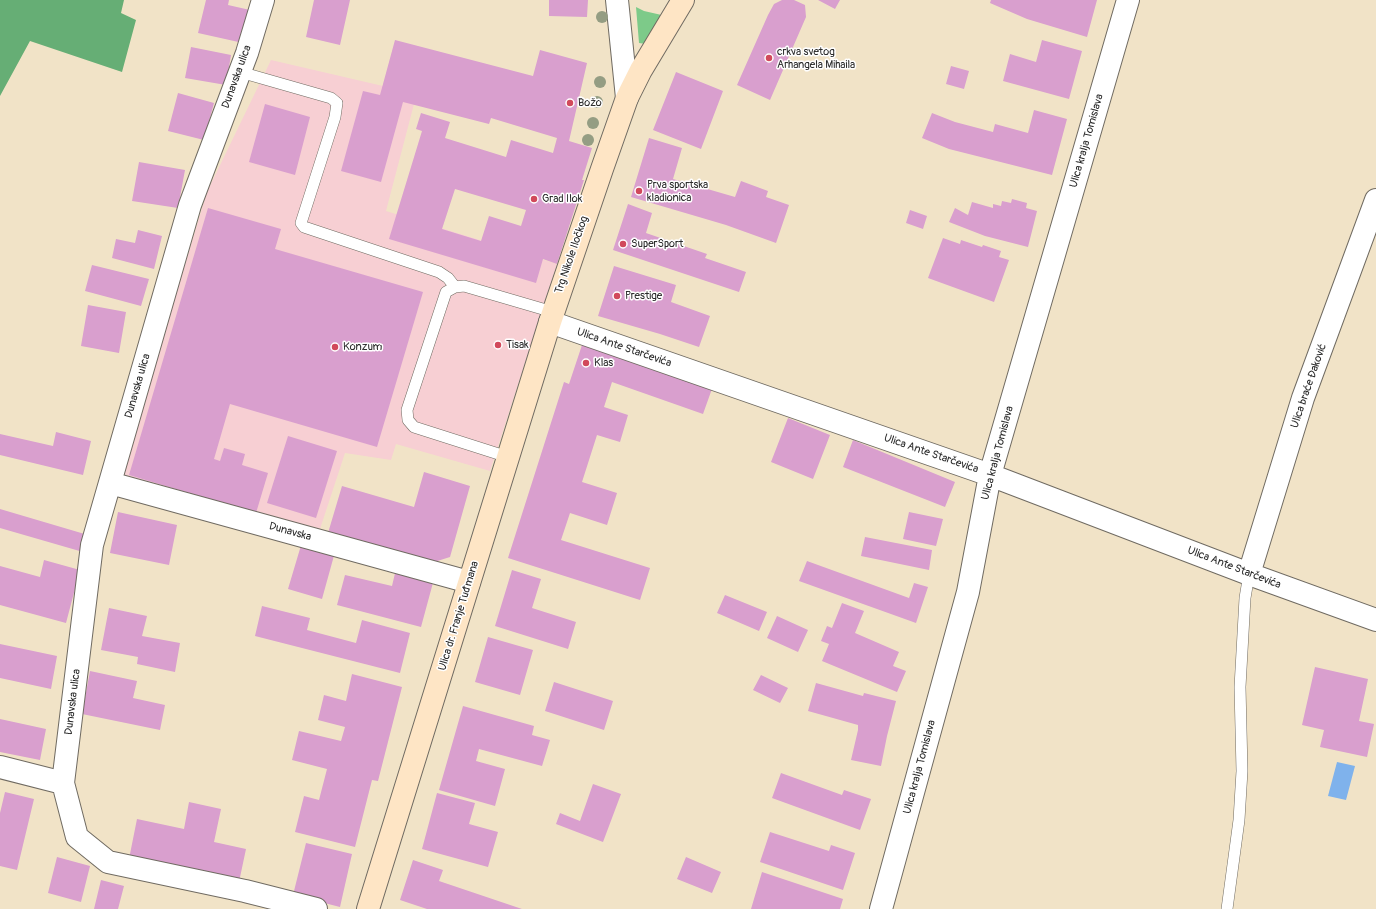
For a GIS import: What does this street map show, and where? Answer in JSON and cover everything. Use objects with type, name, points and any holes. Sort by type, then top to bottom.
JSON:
[{"type":"main road","name":"Trg Nikole Iločkog","points":[[551,317],[627,98],[641,70],[683,0]]},
{"type":"main road","name":"Ulica dr. Franje Tuđmana","points":[[368,909],[551,317]]},
{"type":"street","name":"Dunavska ulica","points":[[263,0],[247,53],[190,205],[92,545],[63,783],[77,837],[108,862],[245,891],[316,909]]},
{"type":"street","name":"Trg Nikole Iločkog","points":[[617,0],[627,98]]},
{"type":"street","name":"Ulica kralja Tomislava","points":[[881,909],[968,592],[990,474],[1128,0]]},
{"type":"street","name":"Ulica braće Đaković","points":[[1249,574],[1303,398],[1376,200]]},
{"type":"street","name":"Ulica Ante Starčevića","points":[[551,317],[990,474],[1249,574],[1376,620]]},
{"type":"street","name":"Dunavska","points":[[110,483],[469,582]]},
{"type":"street","points":[[0,767],[63,783]]},
{"type":"lane","points":[[240,72],[331,98],[337,103],[335,117],[301,223],[304,227],[439,272],[448,278],[455,287]]},
{"type":"lane","points":[[508,457],[414,427],[408,420],[407,410],[446,292],[455,287],[464,286],[551,317]]},
{"type":"lane","points":[[1227,909],[1239,820],[1242,771],[1240,687],[1245,598],[1249,574]]},
{"type":"shaded area","points":[[271,60],[383,86],[414,104],[386,211],[557,264],[490,471],[396,444],[391,460],[345,453],[320,529],[120,478],[207,192]]},
{"type":"green space","points":[[0,0],[124,0],[121,13],[136,20],[122,72],[30,41],[0,96]]},
{"type":"green space","points":[[636,7],[644,11],[666,16],[646,44],[639,43]]},
{"type":"water","points":[[1337,762],[1355,766],[1346,800],[1328,796]]},
{"type":"building","points":[[206,0],[229,0],[228,5],[250,10],[243,43],[198,33]]},
{"type":"building","points":[[314,0],[350,0],[340,45],[306,37]]},
{"type":"building","points":[[549,0],[588,0],[587,17],[549,16]]},
{"type":"building","name":"crkva svetog Arhangela Mihaila","points":[[782,0],[794,0],[805,5],[806,17],[770,100],[737,85],[768,15],[774,4]]},
{"type":"building","points":[[818,0],[840,0],[835,9]]},
{"type":"building","points":[[991,0],[1097,0],[1087,37],[1027,19],[990,3]]},
{"type":"building","points":[[395,40],[533,76],[540,50],[587,63],[569,141],[592,148],[582,180],[584,180],[557,264],[543,259],[536,283],[389,239],[422,131],[416,129],[421,113],[450,122],[445,138],[506,157],[511,140],[553,153],[557,138],[491,118],[489,124],[403,102],[381,182],[341,171],[363,91],[380,95]],"holes":[[[455,189],[526,210],[521,226],[489,216],[481,241],[442,229]]]},
{"type":"building","points":[[1042,40],[1082,51],[1069,99],[1003,81],[1010,54],[1036,62]]},
{"type":"building","points":[[191,47],[231,55],[226,85],[185,78]]},
{"type":"building","points":[[951,66],[969,71],[964,89],[946,84]]},
{"type":"building","points":[[676,72],[723,91],[701,149],[653,130]]},
{"type":"building","points":[[178,93],[214,103],[204,140],[168,131]]},
{"type":"building","points":[[265,104],[310,117],[295,175],[249,162]]},
{"type":"building","points":[[1034,110],[1067,119],[1052,175],[949,149],[922,138],[932,113],[955,122],[993,132],[995,124],[1028,133]]},
{"type":"building","points":[[649,138],[682,148],[673,179],[735,197],[741,181],[768,191],[766,197],[789,205],[776,243],[726,225],[631,197]]},
{"type":"building","points":[[139,162],[185,170],[178,208],[132,201]]},
{"type":"building","points":[[1012,199],[1027,203],[1026,208],[1037,211],[1028,247],[985,236],[949,222],[955,208],[968,215],[972,202],[993,208],[993,204],[1001,206],[1002,201],[1011,203]]},
{"type":"building","points":[[628,204],[652,213],[646,233],[707,254],[705,258],[746,272],[739,292],[613,250]]},
{"type":"building","points":[[208,208],[281,229],[275,249],[423,292],[377,447],[230,404],[214,459],[220,461],[224,448],[245,454],[242,465],[268,473],[256,513],[129,475]]},
{"type":"building","points":[[910,210],[927,216],[923,229],[906,223]]},
{"type":"building","points":[[138,230],[162,236],[154,269],[112,258],[116,239],[135,243]]},
{"type":"building","points":[[943,238],[960,244],[961,240],[1001,251],[999,257],[1009,260],[994,302],[928,278]]},
{"type":"building","points":[[92,265],[149,279],[141,306],[85,291]]},
{"type":"building","points":[[614,266],[676,285],[671,302],[710,316],[699,347],[598,316]]},
{"type":"building","points":[[88,305],[126,312],[119,353],[81,346]]},
{"type":"building","points":[[583,342],[713,386],[703,414],[612,382],[604,407],[628,415],[620,442],[597,435],[582,482],[617,493],[607,525],[570,513],[561,540],[650,568],[640,600],[508,558],[564,382],[569,384]]},
{"type":"building","points":[[788,418],[830,435],[813,479],[771,462]]},
{"type":"building","points":[[56,432],[91,441],[83,475],[0,455],[0,434],[53,446]]},
{"type":"building","points":[[288,436],[337,451],[316,518],[267,503]]},
{"type":"building","points":[[853,440],[955,482],[945,507],[843,467]]},
{"type":"building","points":[[424,472],[470,486],[450,557],[431,563],[328,533],[342,486],[414,507]]},
{"type":"building","points":[[0,509],[88,535],[83,552],[0,528]]},
{"type":"building","points":[[118,512],[177,525],[169,565],[110,553]]},
{"type":"building","points":[[909,512],[943,519],[936,546],[903,539]]},
{"type":"building","points":[[865,537],[932,550],[929,570],[861,556]]},
{"type":"building","points":[[302,542],[335,552],[322,599],[288,589]]},
{"type":"building","points":[[44,560],[80,570],[66,623],[0,605],[0,566],[40,577]]},
{"type":"building","points":[[807,561],[909,598],[914,583],[928,587],[916,623],[799,581]]},
{"type":"building","points":[[396,569],[434,579],[421,627],[337,605],[345,575],[392,586]]},
{"type":"building","points":[[512,570],[541,579],[532,608],[576,622],[568,649],[495,626]]},
{"type":"building","points":[[725,595],[767,612],[759,631],[717,613]]},
{"type":"building","points":[[842,603],[864,611],[855,633],[899,652],[893,666],[906,671],[897,692],[822,661],[829,644],[821,641],[827,626],[832,628]]},
{"type":"building","points":[[262,606],[310,618],[307,630],[356,643],[362,620],[410,633],[400,673],[255,636]]},
{"type":"building","points":[[109,608],[147,616],[142,636],[180,643],[175,672],[137,664],[138,657],[101,650]]},
{"type":"building","points":[[777,616],[808,630],[798,652],[767,638]]},
{"type":"building","points":[[488,637],[533,650],[520,695],[475,682]]},
{"type":"building","points":[[0,644],[57,656],[51,689],[0,678]]},
{"type":"building","points":[[1315,667],[1368,679],[1359,721],[1374,724],[1367,757],[1320,747],[1324,730],[1302,725]]},
{"type":"building","points":[[90,671],[137,681],[133,698],[165,705],[160,730],[82,714]]},
{"type":"building","points":[[352,674],[402,687],[378,781],[372,780],[355,847],[295,832],[304,796],[319,800],[327,769],[292,760],[299,731],[341,741],[345,727],[318,720],[324,695],[346,701]]},
{"type":"building","points":[[761,675],[788,688],[780,703],[753,690]]},
{"type":"building","points":[[554,682],[613,701],[604,730],[545,711]]},
{"type":"building","points":[[816,683],[863,696],[864,693],[896,701],[881,766],[851,760],[858,725],[808,711]]},
{"type":"building","points":[[463,706],[534,726],[532,735],[550,740],[542,766],[479,749],[476,761],[505,769],[495,806],[439,790]]},
{"type":"building","points":[[0,719],[46,729],[40,760],[0,752]]},
{"type":"building","points":[[781,773],[842,795],[844,790],[871,799],[860,830],[772,798]]},
{"type":"building","points":[[593,784],[621,794],[603,842],[556,824],[560,813],[580,821]]},
{"type":"building","points":[[5,792],[34,799],[17,870],[0,866],[0,813]]},
{"type":"building","points":[[437,793],[475,803],[469,824],[498,832],[488,867],[422,849]]},
{"type":"building","points":[[189,802],[221,809],[214,842],[246,849],[239,882],[129,859],[137,819],[184,829]]},
{"type":"building","points":[[770,832],[829,851],[831,845],[855,853],[843,890],[760,862]]},
{"type":"building","points":[[306,843],[352,854],[340,907],[293,895]]},
{"type":"building","points":[[57,857],[90,866],[81,902],[48,893]]},
{"type":"building","points":[[686,857],[721,872],[712,893],[677,879]]},
{"type":"building","points":[[413,860],[443,870],[439,881],[522,909],[427,909],[400,900]]},
{"type":"building","points":[[762,872],[843,899],[840,909],[751,909]]},
{"type":"building","points":[[101,880],[124,886],[118,909],[94,909]]},
{"type":"place","name":"crkva svetog Arhangela Mihaila","points":[[769,58]]},
{"type":"place","name":"Božo","points":[[570,103]]},
{"type":"place","name":"Prva sportska kladionica","points":[[639,191]]},
{"type":"place","name":"Grad Ilok","points":[[534,199]]},
{"type":"place","name":"SuperSport","points":[[623,244]]},
{"type":"place","name":"Prestige","points":[[617,296]]},
{"type":"place","name":"Tisak","points":[[498,345]]},
{"type":"place","name":"Konzum","points":[[335,347]]},
{"type":"place","name":"Klas","points":[[586,363]]}]
